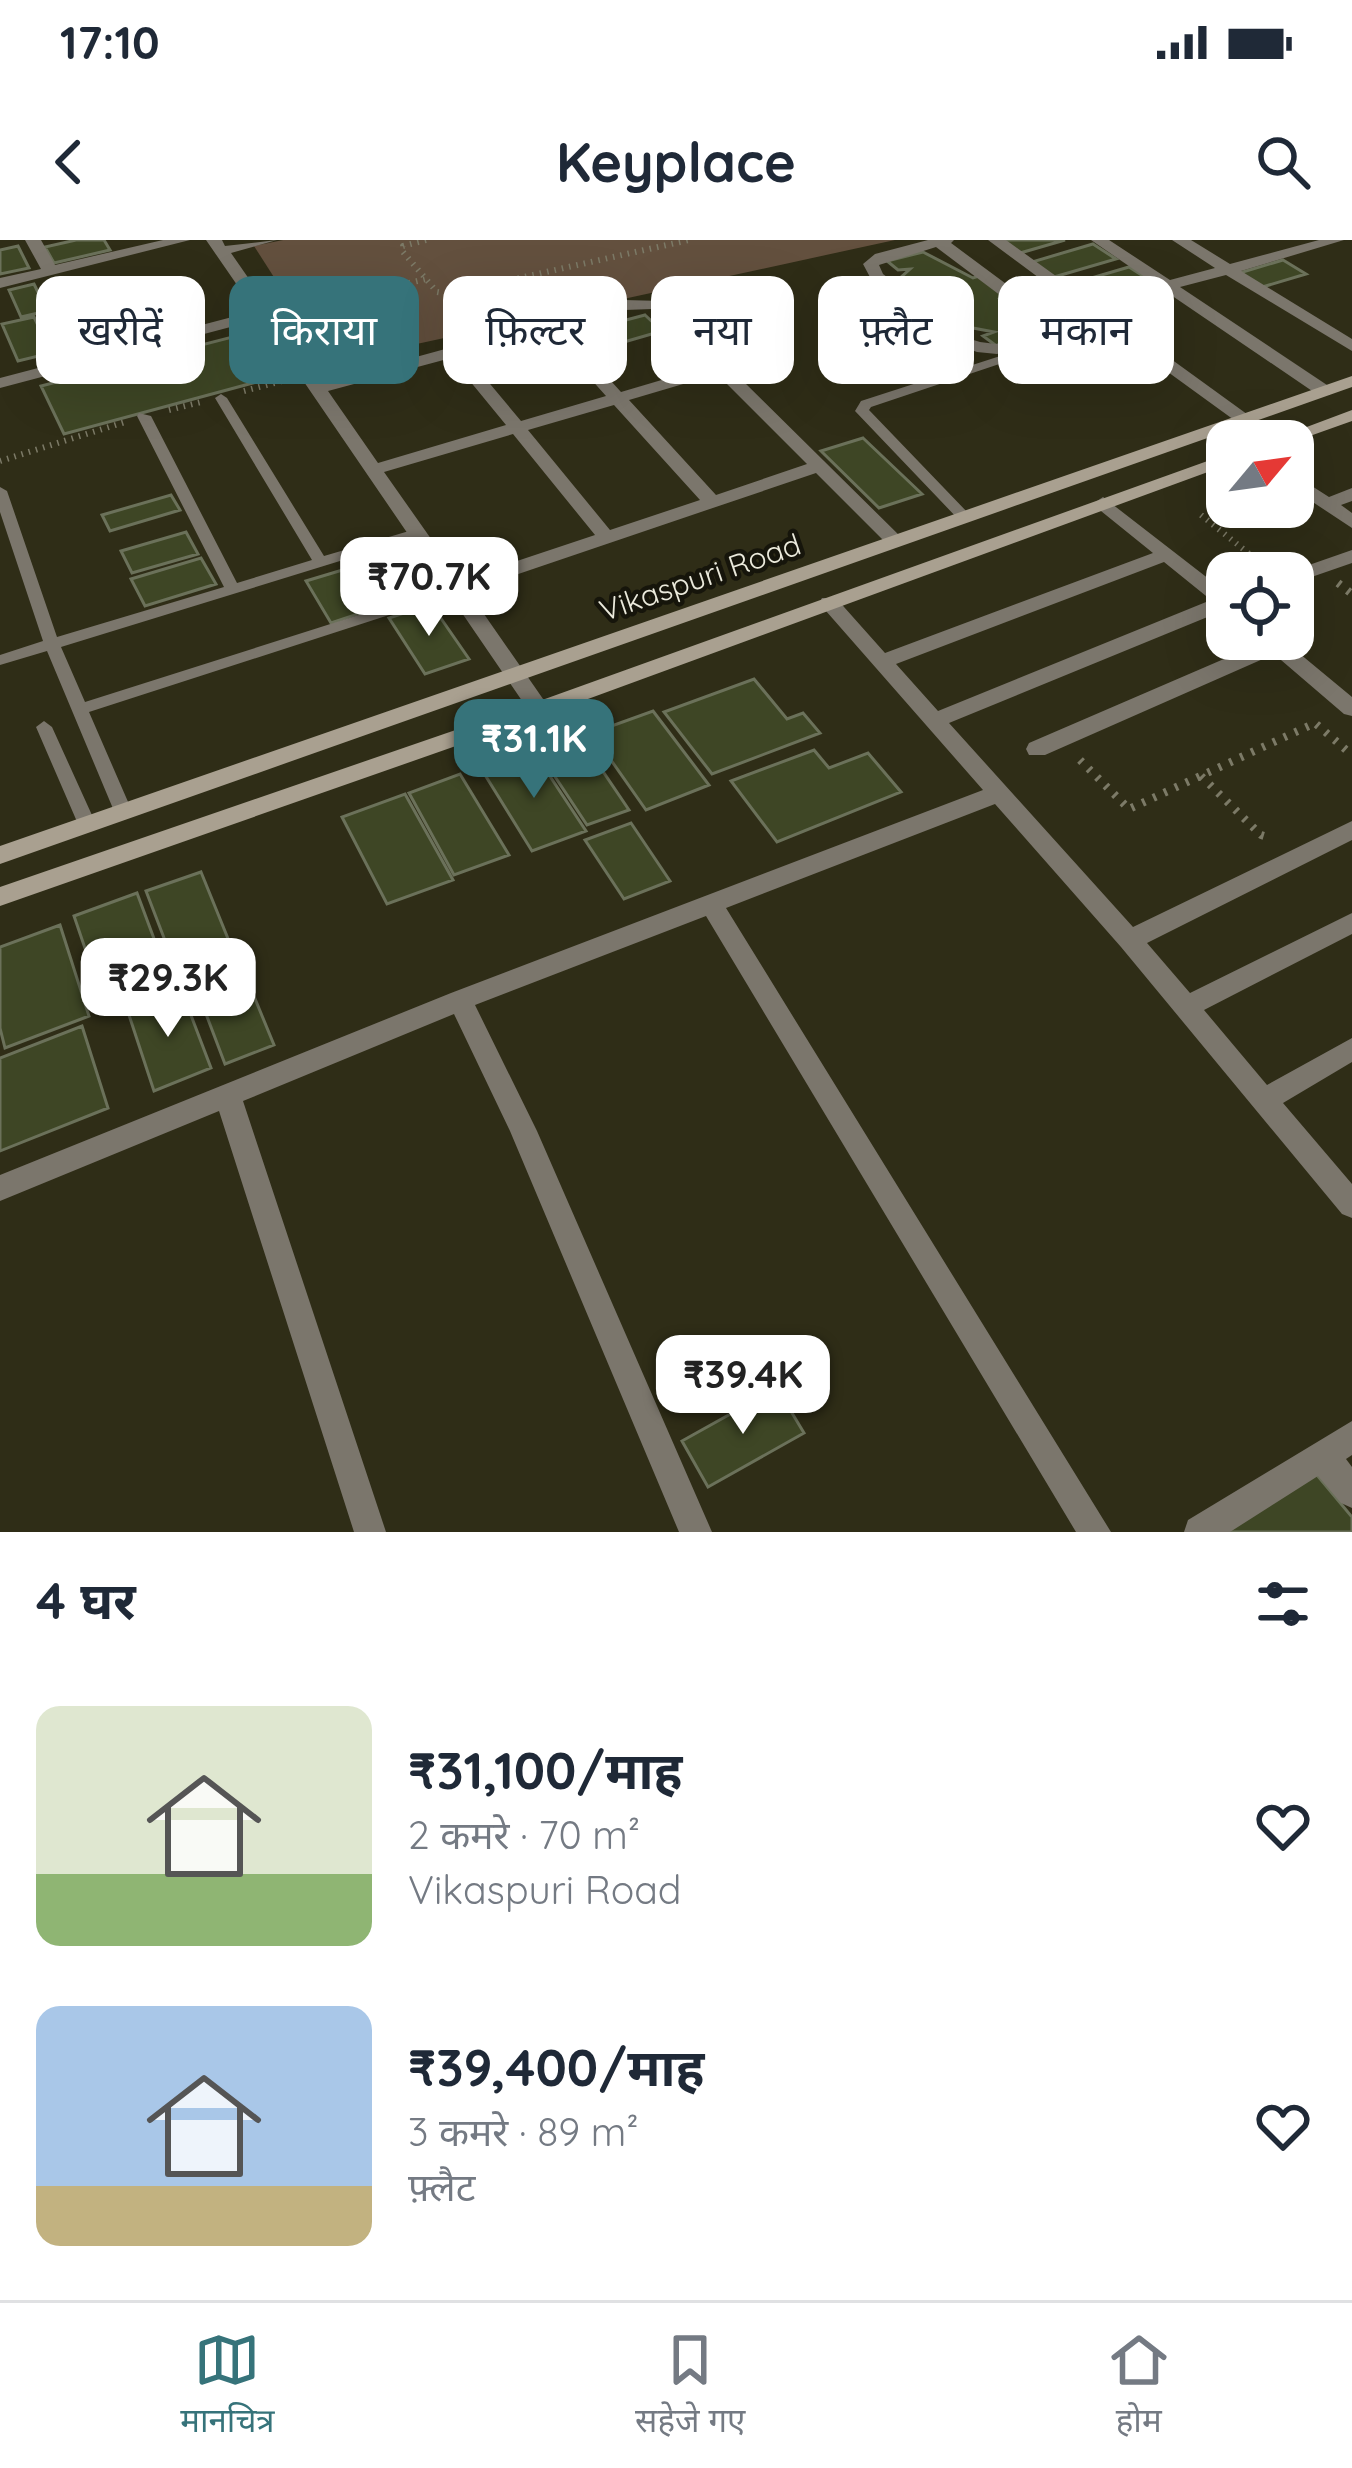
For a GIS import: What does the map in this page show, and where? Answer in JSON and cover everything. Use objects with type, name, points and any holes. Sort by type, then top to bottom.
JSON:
[{"type":"street","points":[[33,240],[50,271]]},
{"type":"street","points":[[0,283],[182,240]]},
{"type":"street","points":[[239,276],[218,246],[269,240]]},
{"type":"street","points":[[996,240],[1046,276]]},
{"type":"street","points":[[1099,240],[1153,276]]},
{"type":"street","points":[[1180,240],[1352,346]]},
{"type":"street","points":[[1174,284],[1332,240],[1352,254]]},
{"type":"street","points":[[998,284],[943,241],[880,257],[871,264],[876,276],[961,341],[998,350]]},
{"type":"street","points":[[1174,290],[1324,391]]},
{"type":"street","points":[[0,383],[229,324]]},
{"type":"street","points":[[317,388],[443,354]]},
{"type":"street","points":[[1174,368],[1247,420]]},
{"type":"street","name":"Vikaspuri Road","points":[[0,855],[1352,381]]},
{"type":"street","points":[[314,384],[539,709]]},
{"type":"street","points":[[479,384],[606,537]]},
{"type":"street","points":[[604,384],[712,502]]},
{"type":"street","points":[[373,470],[667,384]]},
{"type":"street","points":[[736,384],[895,541]]},
{"type":"street","points":[[1314,428],[1352,415]]},
{"type":"street","points":[[455,589],[819,466]]},
{"type":"street","points":[[0,896],[539,709],[1206,466]]},
{"type":"street","points":[[1314,494],[1352,522]]},
{"type":"street","points":[[1328,504],[1352,494]]},
{"type":"street","points":[[1103,503],[1206,586]]},
{"type":"street","points":[[882,662],[1166,555]]},
{"type":"street","points":[[1314,570],[1352,556]]},
{"type":"street","points":[[830,603],[1130,940],[1352,1204]]},
{"type":"street","points":[[936,720],[1206,611]]},
{"type":"street","points":[[1047,743],[1233,660]]},
{"type":"street","points":[[1294,660],[1352,709]]},
{"type":"street","points":[[0,1188],[460,1000],[999,793]]},
{"type":"street","points":[[1130,940],[1352,830]]},
{"type":"street","points":[[712,905],[1095,1532]]},
{"type":"street","points":[[1187,1007],[1352,923]]},
{"type":"street","points":[[460,1000],[513,1099],[575,1242],[639,1414],[696,1532]]},
{"type":"street","points":[[1266,1100],[1352,1049]]},
{"type":"street","points":[[228,1096],[370,1532]]},
{"type":"street","points":[[1200,1532],[1352,1437]]},
{"type":"street","points":[[1322,1456],[1352,1492]]},
{"type":"lane","points":[[964,517],[862,411],[866,404],[998,355]]},
{"type":"lane","points":[[221,398],[320,562]]},
{"type":"lane","points":[[145,416],[232,589]]},
{"type":"lane","points":[[0,491],[52,644],[123,811]]},
{"type":"lane","points":[[0,660],[416,533]]},
{"type":"lane","points":[[80,709],[455,589]]},
{"type":"lane","points":[[44,728],[87,824]]},
{"type":"path","points":[[426,240],[404,246],[403,252],[437,292],[461,292],[689,240]]},
{"type":"path","points":[[419,281],[426,279]]},
{"type":"path","points":[[1201,515],[1246,552]]},
{"type":"path","points":[[1047,743],[1129,809],[1315,723],[1352,755]]},
{"type":"path","points":[[1202,776],[1261,835],[1281,837]]},
{"type":"shaded area","points":[[283,240],[895,240],[729,276],[651,276],[651,293],[627,298],[627,276],[443,276],[443,338],[419,343],[419,276],[273,276],[254,246]]},
{"type":"building","points":[[104,240],[110,250],[54,263],[45,247]]},
{"type":"building","points":[[1000,240],[1065,240],[1020,253]]},
{"type":"building","points":[[1093,244],[1116,259],[1057,276],[1032,262]]},
{"type":"building","points":[[18,246],[29,268],[0,274],[0,250]]},
{"type":"building","points":[[923,252],[969,276],[902,276],[910,269],[898,270],[887,261]]},
{"type":"building","points":[[1283,260],[1306,274],[1259,288],[1236,274]]},
{"type":"building","points":[[1129,267],[1143,276],[1098,276]]},
{"type":"building","points":[[979,276],[998,290],[998,347],[983,336],[994,332],[974,328],[974,278]]},
{"type":"building","points":[[34,284],[36,314],[21,317],[9,290]]},
{"type":"building","points":[[645,315],[651,321],[651,334],[627,341],[627,320]]},
{"type":"building","points":[[34,317],[36,357],[18,361],[2,324]]},
{"type":"building","points":[[229,338],[229,384],[249,384],[64,434],[41,386],[205,384],[205,344]]},
{"type":"building","points":[[863,438],[922,494],[879,508],[821,451]]},
{"type":"building","points":[[171,495],[180,510],[110,531],[102,515]]},
{"type":"building","points":[[186,532],[198,554],[132,573],[121,551]]},
{"type":"building","points":[[398,552],[425,591],[380,606],[355,566]]},
{"type":"building","points":[[201,558],[216,584],[145,606],[131,579]]},
{"type":"building","points":[[349,568],[376,608],[331,623],[306,581]]},
{"type":"building","points":[[431,604],[469,659],[425,674],[389,618]]},
{"type":"building","points":[[754,679],[787,719],[803,713],[820,733],[712,774],[664,712]]},
{"type":"building","points":[[653,711],[709,785],[646,810],[592,733]]},
{"type":"building","points":[[579,736],[629,810],[587,825],[538,751]]},
{"type":"building","points":[[814,750],[829,768],[868,753],[901,792],[777,842],[731,781]]},
{"type":"building","points":[[534,752],[586,831],[532,851],[482,770]]},
{"type":"building","points":[[460,774],[509,855],[454,875],[409,793]]},
{"type":"building","points":[[405,794],[453,880],[387,904],[342,817]]},
{"type":"building","points":[[631,823],[670,881],[624,899],[585,840]]},
{"type":"building","points":[[201,872],[235,956],[179,977],[146,891]]},
{"type":"building","points":[[137,893],[169,979],[104,1004],[74,916]]},
{"type":"building","points":[[60,925],[89,1016],[5,1048],[0,1028],[0,947]]},
{"type":"building","points":[[242,967],[274,1045],[225,1064],[195,985]]},
{"type":"building","points":[[181,989],[211,1068],[154,1091],[127,1009]]},
{"type":"building","points":[[82,1026],[108,1108],[0,1151],[0,1058]]},
{"type":"building","points":[[777,1388],[804,1433],[708,1487],[682,1441]]},
{"type":"building","points":[[1312,1469],[1352,1517],[1352,1532],[1220,1532]]}]
